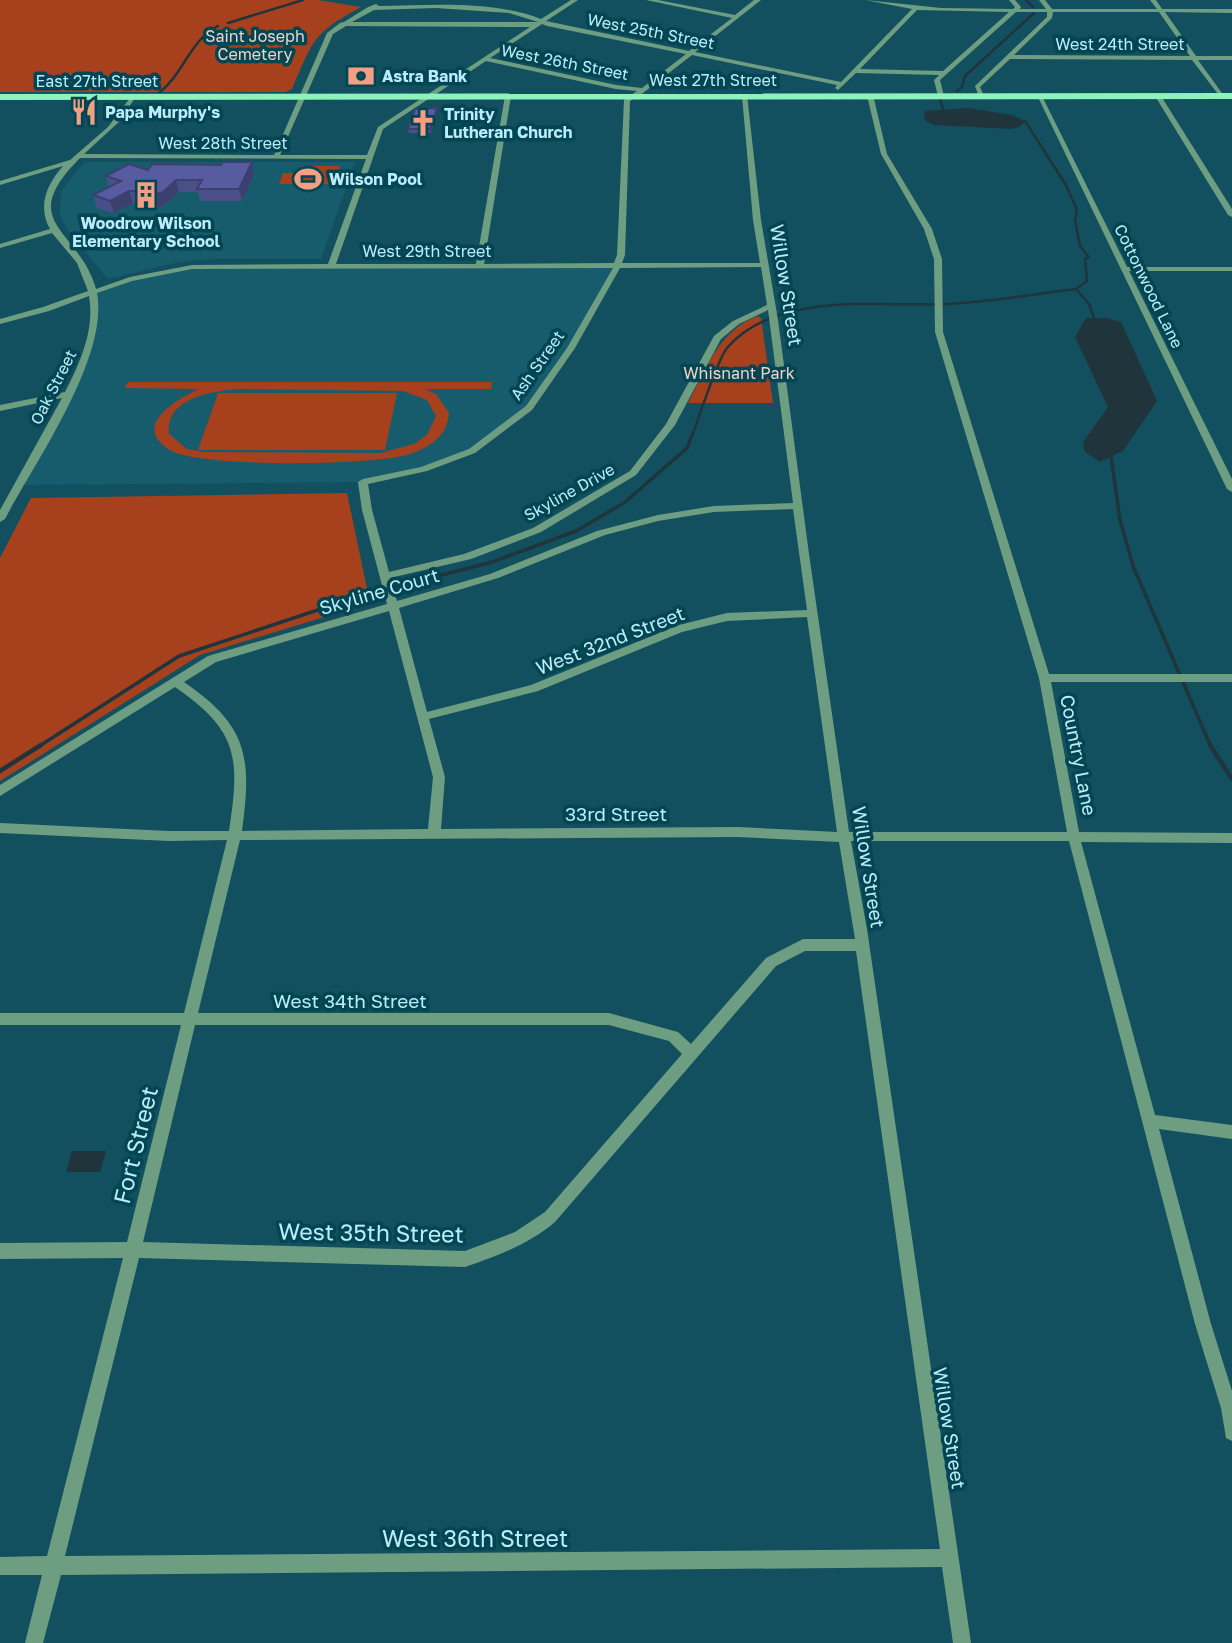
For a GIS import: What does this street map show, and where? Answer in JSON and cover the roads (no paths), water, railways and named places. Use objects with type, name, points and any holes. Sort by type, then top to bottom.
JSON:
[{"type":"main road","name":"West 27th Street","points":[[195,96],[603,96],[638,93],[745,96],[1227,96]]},
{"type":"main road","name":"East 27th Street","points":[[0,97],[195,96]]},
{"type":"street","points":[[276,157],[324,43],[342,24],[388,0]]},
{"type":"street","points":[[332,265],[380,128],[575,0]]},
{"type":"street","points":[[649,0],[736,17]]},
{"type":"street","points":[[638,93],[758,0]]},
{"type":"street","points":[[868,0],[916,8],[1232,11]]},
{"type":"street","points":[[941,96],[937,80],[1018,7],[1012,0]]},
{"type":"street","points":[[981,96],[977,87],[1050,17],[1050,10],[1042,0]]},
{"type":"street","points":[[1153,0],[1195,58],[1227,96]]},
{"type":"street","name":"West 25th Street","points":[[370,8],[487,9],[539,23],[842,83]]},
{"type":"street","points":[[832,96],[916,8]]},
{"type":"street","points":[[342,24],[539,23]]},
{"type":"street","name":"West 24th Street","points":[[1007,57],[1232,58]]},
{"type":"street","name":"West 26th Street","points":[[484,59],[638,93]]},
{"type":"street","points":[[855,71],[946,73]]},
{"type":"street","points":[[603,96],[616,87]]},
{"type":"street","name":"Ash Street","points":[[434,834],[439,778],[367,510],[363,482],[424,469],[472,451],[529,408],[563,361],[622,252],[627,100],[638,93]]},
{"type":"street","points":[[0,246],[54,230],[47,216],[47,200],[52,184],[118,120],[133,96]]},
{"type":"street","points":[[480,266],[508,96]]},
{"type":"street","name":"Willow Street","points":[[745,96],[757,220],[773,312],[844,837],[862,945],[962,1643]]},
{"type":"street","name":"Country Lane","points":[[867,96],[871,100],[884,155],[928,229],[938,259],[939,332],[1045,678],[1074,837],[1203,1324],[1229,1408],[1232,1432]]},
{"type":"street","name":"Cottonwood Lane","points":[[1038,96],[1232,489]]},
{"type":"street","points":[[1158,96],[1232,215]]},
{"type":"street","name":"West 28th Street","points":[[0,183],[76,158],[369,157]]},
{"type":"street","points":[[17,177],[52,184]]},
{"type":"street","name":"Oak Street","points":[[0,519],[83,367],[96,323],[88,276],[77,257],[54,230]]},
{"type":"street","name":"West 29th Street","points":[[0,322],[130,279],[192,267],[765,265]]},
{"type":"street","points":[[1125,269],[1232,269]]},
{"type":"street","name":"Skyline Drive","points":[[384,576],[467,557],[537,530],[633,473],[670,425],[717,338],[748,315],[773,312]]},
{"type":"street","points":[[0,408],[68,394]]},
{"type":"street","name":"Skyline Court","points":[[0,791],[212,659],[494,576],[601,533],[658,518],[714,509],[798,506]]},
{"type":"street","name":"West 32nd Street","points":[[422,717],[534,688],[678,629],[727,617],[813,613]]},
{"type":"street","points":[[1045,678],[1232,678]]},
{"type":"street","name":"Fort Street","points":[[34,1643],[235,835],[244,772],[239,746],[216,714],[175,681]]},
{"type":"street","name":"33rd Street","points":[[0,828],[169,836],[738,832],[844,837],[1232,838]]},
{"type":"street","name":"West 35th Street","points":[[0,1251],[132,1250],[466,1259],[500,1247],[534,1230],[550,1217],[771,962],[803,945],[862,945]]},
{"type":"street","name":"West 34th Street","points":[[0,1019],[609,1019],[673,1036],[690,1053]]},
{"type":"street","points":[[1149,1121],[1232,1132]]},
{"type":"street","name":"West 36th Street","points":[[0,1566],[950,1558]]},
{"type":"waterway","points":[[228,23],[303,0]]},
{"type":"waterway","points":[[1026,0],[1033,7]]},
{"type":"waterway","points":[[957,91],[962,87],[965,76],[1034,13]]},
{"type":"waterway","points":[[160,92],[175,76],[200,40],[218,26]]},
{"type":"waterway","points":[[940,100],[943,109]]},
{"type":"waterway","points":[[1025,121],[1066,185],[1077,210],[1075,220],[1080,246],[1089,257],[1085,259],[1087,281],[1076,289]]},
{"type":"waterway","points":[[692,436],[713,376],[727,348],[748,330],[773,317],[801,309],[831,305],[949,304],[1076,289]]},
{"type":"waterway","points":[[1076,289],[1089,304],[1094,318]]},
{"type":"waterway","points":[[38,747],[179,656],[366,594],[489,563],[576,531],[624,503],[687,448],[692,435]]},
{"type":"waterway","points":[[1111,456],[1120,520],[1133,566],[1210,746]]},
{"type":"waterway","points":[[0,771],[41,745]]},
{"type":"waterway","points":[[1210,746],[1232,779]]},
{"type":"place","name":"Astra Bank","points":[[361,76]]},
{"type":"place","name":"Papa Murphy's","points":[[84,112]]},
{"type":"place","name":"Trinity Lutheran Church","points":[[423,123]]},
{"type":"place","name":"Wilson Pool","points":[[308,179]]},
{"type":"place","name":"Woodrow Wilson Elementary School","points":[[146,195]]},
{"type":"park label","name":"Saint Joseph Cemetery","points":[[255,45]]},
{"type":"park label","name":"Whisnant Park","points":[[739,373]]}]
